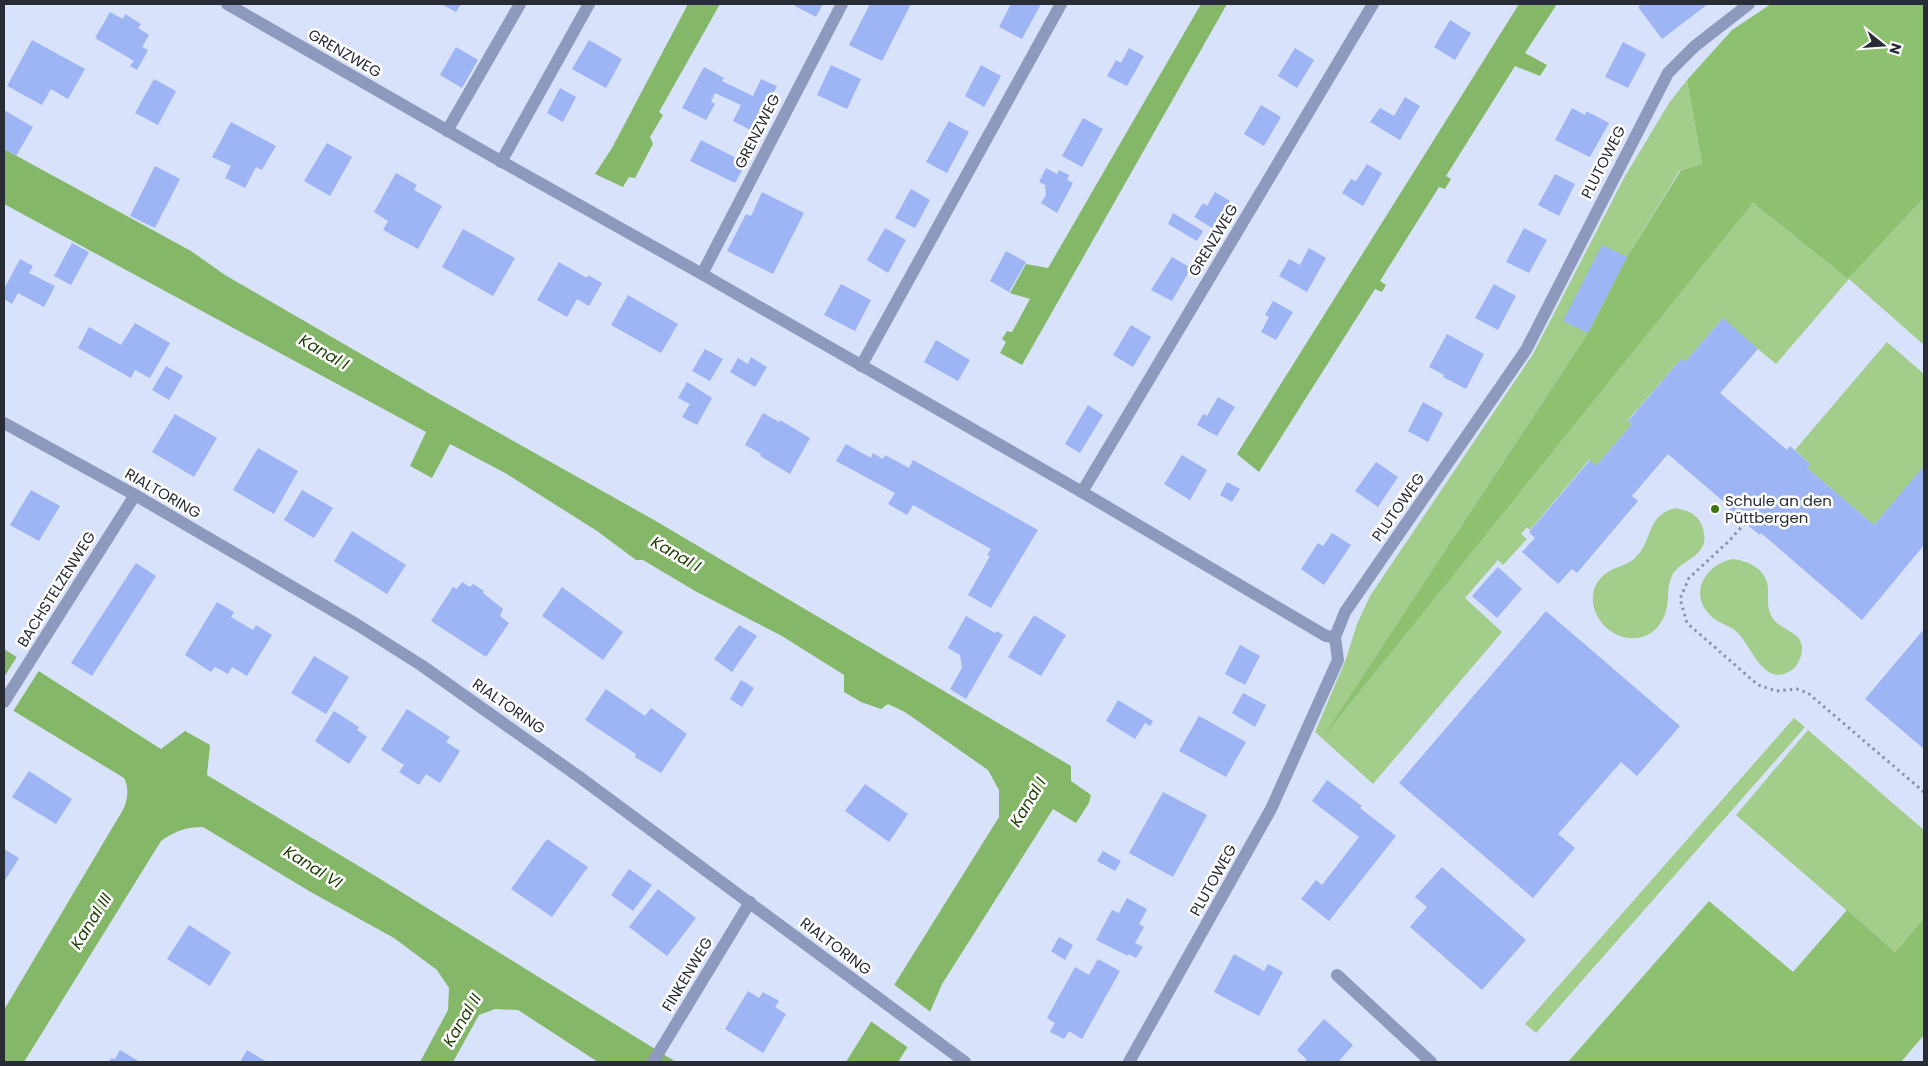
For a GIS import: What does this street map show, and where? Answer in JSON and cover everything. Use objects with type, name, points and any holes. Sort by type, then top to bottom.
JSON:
[{"type":"street","name":"GRENZWEG","points":[[227,4],[1082,492],[1326,636],[1335,637]]},
{"type":"street","points":[[448,131],[520,4]]},
{"type":"street","points":[[501,162],[589,4]]},
{"type":"street","name":"GRENZWEG","points":[[702,274],[842,4]]},
{"type":"street","points":[[861,366],[1062,4]]},
{"type":"street","name":"GRENZWEG","points":[[1082,492],[1373,4]]},
{"type":"street","name":"PLUTOWEG","points":[[1129,1062],[1271,809],[1338,660],[1335,637],[1346,612],[1526,350],[1668,73],[1695,46],[1748,4]]},
{"type":"street","name":"RIALTORING","points":[[4,423],[135,495],[356,624],[421,665],[534,744],[965,1062]]},
{"type":"street","name":"BACHSTELZENWEG","points":[[4,702],[135,495]]},
{"type":"street","name":"FINKENWEG","points":[[653,1062],[750,902]]},
{"type":"street","points":[[1337,975],[1431,1062]]},
{"type":"path","points":[[1745,523],[1729,541],[1689,578],[1680,599],[1687,623],[1758,685],[1776,691],[1797,689],[1808,693],[1924,792]]},
{"type":"shaded area","points":[[1771,4],[1924,4],[1924,198],[1848,279],[1753,203],[1322,738],[1588,333],[1627,257],[1681,170],[1702,164],[1687,80],[1732,30]]},
{"type":"shaded area","points":[[1687,80],[1702,164],[1680,170],[1627,257],[1588,333],[1326,732],[1753,203],[1848,279],[1924,198],[1924,345],[1849,279],[1776,364],[1722,319],[1685,362],[1681,359],[1628,420],[1632,424],[1596,466],[1589,460],[1530,530],[1527,527],[1521,534],[1527,539],[1503,565],[1498,560],[1465,598],[1502,632],[1373,784],[1315,732],[1346,659],[1357,624],[1370,596],[1533,354],[1624,178],[1669,103]]},
{"type":"shaded area","points":[[1887,342],[1924,374],[1924,469],[1874,525],[1807,468],[1810,464],[1795,450]]},
{"type":"shaded area","points":[[1675,508],[1695,515],[1698,518],[1702,526],[1704,544],[1695,556],[1676,570],[1672,576],[1669,584],[1665,615],[1651,633],[1636,638],[1628,638],[1611,632],[1598,617],[1594,609],[1594,591],[1597,582],[1611,570],[1634,559],[1645,545],[1654,523],[1665,512]]},
{"type":"shaded area","points":[[1733,559],[1746,562],[1762,573],[1767,584],[1770,614],[1776,622],[1801,641],[1801,656],[1798,663],[1793,669],[1783,674],[1767,671],[1738,633],[1713,618],[1704,606],[1700,589],[1703,581],[1715,567]]},
{"type":"shaded area","points":[[1794,718],[1805,727],[1536,1033],[1525,1024]]},
{"type":"shaded area","points":[[1808,730],[1924,830],[1924,918],[1895,952],[1736,815]]},
{"type":"shaded area","points":[[1709,901],[1793,972],[1847,910],[1895,952],[1924,918],[1924,1035],[1901,1062],[1568,1062]]},
{"type":"water","points":[[688,4],[720,4],[659,112],[663,115],[650,137],[653,144],[635,178],[629,177],[623,187],[595,174],[612,148]]},
{"type":"water","points":[[1201,4],[1227,4],[1022,365],[1000,353],[1006,342],[1002,339],[1007,331],[1012,332],[1030,299],[1010,293],[1026,264],[1048,268]]},
{"type":"water","points":[[1519,4],[1557,4],[1525,53],[1547,65],[1540,76],[1515,66],[1446,176],[1451,179],[1445,189],[1439,187],[1380,281],[1386,285],[1382,292],[1375,289],[1259,472],[1237,454]]},
{"type":"water","name":"Kanal I","points":[[4,149],[191,251],[225,275],[430,394],[654,520],[1071,766],[1071,781],[1091,795],[1089,803],[1076,823],[1053,809],[942,984],[930,1012],[898,1062],[846,1062],[999,817],[999,790],[988,770],[905,712],[888,704],[881,709],[861,702],[844,692],[844,675],[782,636],[695,591],[643,560],[636,560],[597,531],[507,474],[450,444],[432,478],[410,466],[426,432],[4,204]]},
{"type":"water","points":[[4,649],[161,749],[185,731],[210,745],[207,775],[377,877],[676,1062],[598,1062],[518,1010],[495,1009],[479,1015],[453,1062],[420,1062],[448,1010],[449,988],[437,970],[394,938],[309,891],[203,827],[181,830],[161,841],[24,1062],[4,1062],[4,1010],[124,808],[127,785],[124,778],[4,705]]},
{"type":"pier","points":[[18,655],[40,669],[12,713],[4,708],[4,677]]},
{"type":"pier","points":[[892,983],[932,1013],[910,1049],[869,1020]]},
{"type":"building","points":[[441,4],[461,4],[456,12]]},
{"type":"building","points":[[796,4],[823,4],[816,17],[795,6]]},
{"type":"building","points":[[870,4],[911,4],[882,61],[849,45]]},
{"type":"building","points":[[1011,4],[1041,4],[1022,39],[999,27]]},
{"type":"building","points":[[1643,4],[1708,4],[1662,39],[1638,7]]},
{"type":"building","points":[[110,12],[123,19],[125,14],[141,24],[138,28],[149,35],[142,47],[148,50],[137,70],[130,66],[134,61],[95,38]]},
{"type":"building","points":[[1450,20],[1471,33],[1455,60],[1434,47]]},
{"type":"building","points":[[32,40],[85,69],[68,99],[51,89],[42,105],[7,86]]},
{"type":"building","points":[[589,40],[622,59],[606,88],[572,69]]},
{"type":"building","points":[[1623,42],[1646,54],[1628,88],[1605,77]]},
{"type":"building","points":[[456,47],[478,60],[462,88],[440,75]]},
{"type":"building","points":[[1129,48],[1144,56],[1127,86],[1107,76],[1116,60],[1121,63]]},
{"type":"building","points":[[1295,48],[1314,60],[1297,88],[1278,76]]},
{"type":"building","points":[[831,65],[861,79],[847,109],[817,95]]},
{"type":"building","points":[[981,65],[1001,76],[984,107],[965,96]]},
{"type":"building","points":[[704,67],[724,78],[722,81],[753,96],[761,79],[777,86],[754,132],[733,121],[741,105],[715,93],[711,102],[715,104],[706,120],[682,108]]},
{"type":"building","points":[[154,79],[176,91],[158,125],[135,113]]},
{"type":"building","points":[[560,88],[576,97],[563,122],[547,113]]},
{"type":"building","points":[[1405,97],[1420,106],[1400,140],[1370,122],[1380,108],[1394,116]]},
{"type":"building","points":[[1261,105],[1281,117],[1264,146],[1244,134]]},
{"type":"building","points":[[1572,108],[1585,115],[1586,111],[1609,123],[1590,157],[1555,140]]},
{"type":"building","points":[[4,110],[33,127],[16,156],[4,149]]},
{"type":"building","points":[[1083,118],[1103,129],[1082,167],[1062,156]]},
{"type":"building","points":[[949,121],[969,132],[947,173],[926,162]]},
{"type":"building","points":[[231,122],[276,146],[262,170],[256,167],[245,188],[225,178],[231,166],[212,157]]},
{"type":"building","points":[[701,140],[746,163],[735,183],[690,161]]},
{"type":"building","points":[[327,143],[352,157],[330,196],[304,181]]},
{"type":"building","points":[[1367,164],[1382,173],[1363,206],[1342,193],[1351,179],[1356,181]]},
{"type":"building","points":[[155,166],[180,179],[155,228],[130,216]]},
{"type":"building","points":[[1046,168],[1057,174],[1059,170],[1069,175],[1067,180],[1073,183],[1057,213],[1041,203],[1046,195],[1045,185],[1039,182]]},
{"type":"building","points":[[396,173],[417,185],[414,190],[442,206],[418,249],[383,230],[388,221],[374,212]]},
{"type":"building","points":[[1555,174],[1575,184],[1559,216],[1538,205]]},
{"type":"building","points":[[911,189],[930,200],[915,228],[895,218]]},
{"type":"building","points":[[762,192],[804,213],[773,274],[727,251],[746,214],[751,216]]},
{"type":"building","points":[[1215,192],[1230,201],[1214,229],[1194,217],[1203,203],[1207,206]]},
{"type":"building","points":[[1173,213],[1203,231],[1197,241],[1168,224]]},
{"type":"building","points":[[885,228],[906,240],[888,273],[867,260]]},
{"type":"building","points":[[1524,228],[1547,240],[1529,273],[1506,262]]},
{"type":"building","points":[[463,229],[515,258],[493,296],[442,267]]},
{"type":"building","points":[[72,243],[89,252],[71,285],[54,276]]},
{"type":"building","points":[[1602,245],[1627,257],[1588,333],[1563,321]]},
{"type":"building","points":[[1309,248],[1326,258],[1307,292],[1279,276],[1289,259],[1300,265]]},
{"type":"building","points":[[1006,251],[1026,262],[1009,292],[990,281]]},
{"type":"building","points":[[1172,257],[1191,268],[1172,301],[1151,290]]},
{"type":"building","points":[[20,259],[33,266],[29,273],[55,286],[44,307],[18,293],[12,304],[4,299],[4,289]]},
{"type":"building","points":[[559,262],[587,278],[588,275],[602,283],[589,306],[577,299],[567,317],[537,300]]},
{"type":"building","points":[[841,284],[871,300],[855,331],[824,315]]},
{"type":"building","points":[[1494,284],[1516,296],[1498,330],[1475,318]]},
{"type":"building","points":[[628,295],[678,324],[661,353],[611,325]]},
{"type":"building","points":[[1273,301],[1293,312],[1276,340],[1261,332],[1269,317],[1265,315]]},
{"type":"building","points":[[1723,318],[1758,349],[1720,393],[1787,450],[1790,446],[1810,464],[1807,468],[1874,525],[1923,467],[1924,469],[1924,545],[1862,620],[1761,533],[1760,535],[1745,523],[1729,509],[1731,508],[1668,454],[1632,496],[1638,501],[1577,573],[1572,569],[1558,584],[1522,552],[1535,538],[1529,532],[1590,460],[1596,466],[1632,424],[1628,421],[1681,359],[1685,362]]},
{"type":"building","points":[[135,323],[170,343],[150,378],[135,370],[131,378],[78,348],[89,327],[121,345]]},
{"type":"building","points":[[1131,325],[1151,337],[1133,367],[1113,355]]},
{"type":"building","points":[[1447,334],[1484,354],[1466,389],[1429,367]]},
{"type":"building","points":[[936,340],[970,360],[958,381],[924,362]]},
{"type":"building","points":[[705,349],[723,359],[710,381],[692,371]]},
{"type":"building","points":[[751,357],[767,367],[755,387],[730,372],[738,358],[748,364]]},
{"type":"building","points":[[166,366],[183,376],[169,400],[152,390]]},
{"type":"building","points":[[687,382],[712,398],[697,425],[682,417],[690,404],[678,398]]},
{"type":"building","points":[[1218,397],[1235,407],[1217,436],[1197,425],[1203,414],[1207,416]]},
{"type":"building","points":[[1423,402],[1443,413],[1428,442],[1408,431]]},
{"type":"building","points":[[1088,405],[1103,415],[1080,453],[1065,444]]},
{"type":"building","points":[[763,413],[779,422],[780,420],[810,438],[790,474],[745,445]]},
{"type":"building","points":[[175,414],[217,438],[194,477],[152,452]]},
{"type":"building","points":[[846,444],[871,458],[873,453],[883,459],[885,455],[909,468],[913,460],[1038,530],[991,608],[968,595],[990,556],[987,555],[991,549],[913,505],[907,515],[888,504],[895,493],[836,461]]},
{"type":"building","points":[[258,448],[298,471],[274,514],[233,490]]},
{"type":"building","points":[[1182,455],[1207,470],[1190,500],[1164,484]]},
{"type":"building","points":[[1376,462],[1398,477],[1378,507],[1355,491]]},
{"type":"building","points":[[1227,482],[1240,489],[1232,502],[1220,495]]},
{"type":"building","points":[[31,490],[60,506],[39,541],[10,525]]},
{"type":"building","points":[[302,490],[333,508],[314,538],[284,520]]},
{"type":"building","points":[[352,531],[406,565],[387,594],[334,561]]},
{"type":"building","points":[[1332,533],[1351,545],[1324,585],[1301,569],[1318,543],[1323,546]]},
{"type":"building","points":[[136,563],[156,576],[92,676],[71,663]]},
{"type":"building","points":[[1498,567],[1522,589],[1497,618],[1472,596]]},
{"type":"building","points":[[462,582],[470,587],[473,584],[484,591],[483,593],[503,609],[500,616],[509,623],[486,657],[431,621],[453,587],[457,589]]},
{"type":"building","points":[[562,587],[623,632],[603,660],[542,616]]},
{"type":"building","points":[[217,602],[234,612],[231,617],[253,630],[256,625],[272,635],[247,676],[232,667],[228,674],[215,667],[211,672],[185,655]]},
{"type":"building","points":[[1546,611],[1680,726],[1637,776],[1621,762],[1558,834],[1575,848],[1533,898],[1399,783]]},
{"type":"building","points":[[1034,615],[1066,635],[1041,676],[1008,657]]},
{"type":"building","points":[[966,616],[995,633],[996,631],[1003,635],[966,699],[950,689],[962,668],[960,655],[948,648]]},
{"type":"building","points":[[739,625],[757,636],[732,672],[714,659]]},
{"type":"building","points":[[1924,629],[1924,749],[1865,699]]},
{"type":"building","points":[[1240,645],[1260,656],[1245,685],[1225,674]]},
{"type":"building","points":[[314,656],[349,677],[326,714],[291,693]]},
{"type":"building","points":[[741,680],[754,688],[742,707],[730,699]]},
{"type":"building","points":[[606,689],[645,716],[651,708],[687,734],[661,773],[635,757],[636,754],[585,720]]},
{"type":"building","points":[[1243,693],[1266,705],[1255,727],[1232,713]]},
{"type":"building","points":[[1118,700],[1153,721],[1150,726],[1145,723],[1135,739],[1106,721]]},
{"type":"building","points":[[407,709],[450,737],[446,742],[460,751],[440,783],[426,774],[419,785],[399,772],[404,765],[381,750]]},
{"type":"building","points":[[334,711],[359,727],[357,730],[367,737],[349,764],[315,741]]},
{"type":"building","points":[[1199,716],[1246,742],[1226,777],[1179,751]]},
{"type":"building","points":[[29,771],[72,799],[56,824],[12,797]]},
{"type":"building","points":[[1327,780],[1362,806],[1360,808],[1396,836],[1329,921],[1301,899],[1316,880],[1322,885],[1359,837],[1312,801]]},
{"type":"building","points":[[865,784],[908,814],[889,842],[845,811]]},
{"type":"building","points":[[1163,792],[1207,815],[1173,877],[1129,853]]},
{"type":"building","points":[[547,839],[588,867],[552,917],[511,889]]},
{"type":"building","points":[[4,849],[19,858],[4,882]]},
{"type":"building","points":[[1103,851],[1121,861],[1115,871],[1097,861]]},
{"type":"building","points":[[1442,867],[1526,940],[1482,990],[1410,927],[1427,907],[1415,897]]},
{"type":"building","points":[[629,869],[652,885],[633,911],[611,895]]},
{"type":"building","points":[[658,889],[696,918],[667,956],[629,927]]},
{"type":"building","points":[[1127,898],[1147,909],[1139,924],[1144,927],[1135,943],[1143,947],[1136,958],[1096,940],[1112,910],[1119,913]]},
{"type":"building","points":[[189,925],[231,952],[210,986],[167,959]]},
{"type":"building","points":[[1059,937],[1073,945],[1065,960],[1051,951]]},
{"type":"building","points":[[1234,954],[1264,971],[1268,964],[1283,972],[1259,1016],[1214,992]]},
{"type":"building","points":[[1098,959],[1120,971],[1082,1039],[1069,1031],[1064,1039],[1050,1032],[1055,1023],[1047,1018],[1075,967],[1089,975]]},
{"type":"building","points":[[748,991],[759,998],[763,992],[779,1001],[775,1007],[786,1014],[763,1053],[725,1029]]},
{"type":"building","points":[[1324,1019],[1353,1045],[1338,1062],[1306,1062],[1306,1059],[1297,1050]]},
{"type":"building","points":[[120,1050],[140,1062],[109,1062],[111,1058],[115,1059]]},
{"type":"building","points":[[247,1050],[267,1062],[240,1062]]},
{"type":"place","name":"Schule an den Püttbergen","points":[[1715,509]]},
{"type":"water label","name":"Kanal VI","points":[[313,867]]},
{"type":"water label","name":"Kanal III","points":[[91,921]]},
{"type":"water label","name":"Kanal II","points":[[462,1020]]}]
